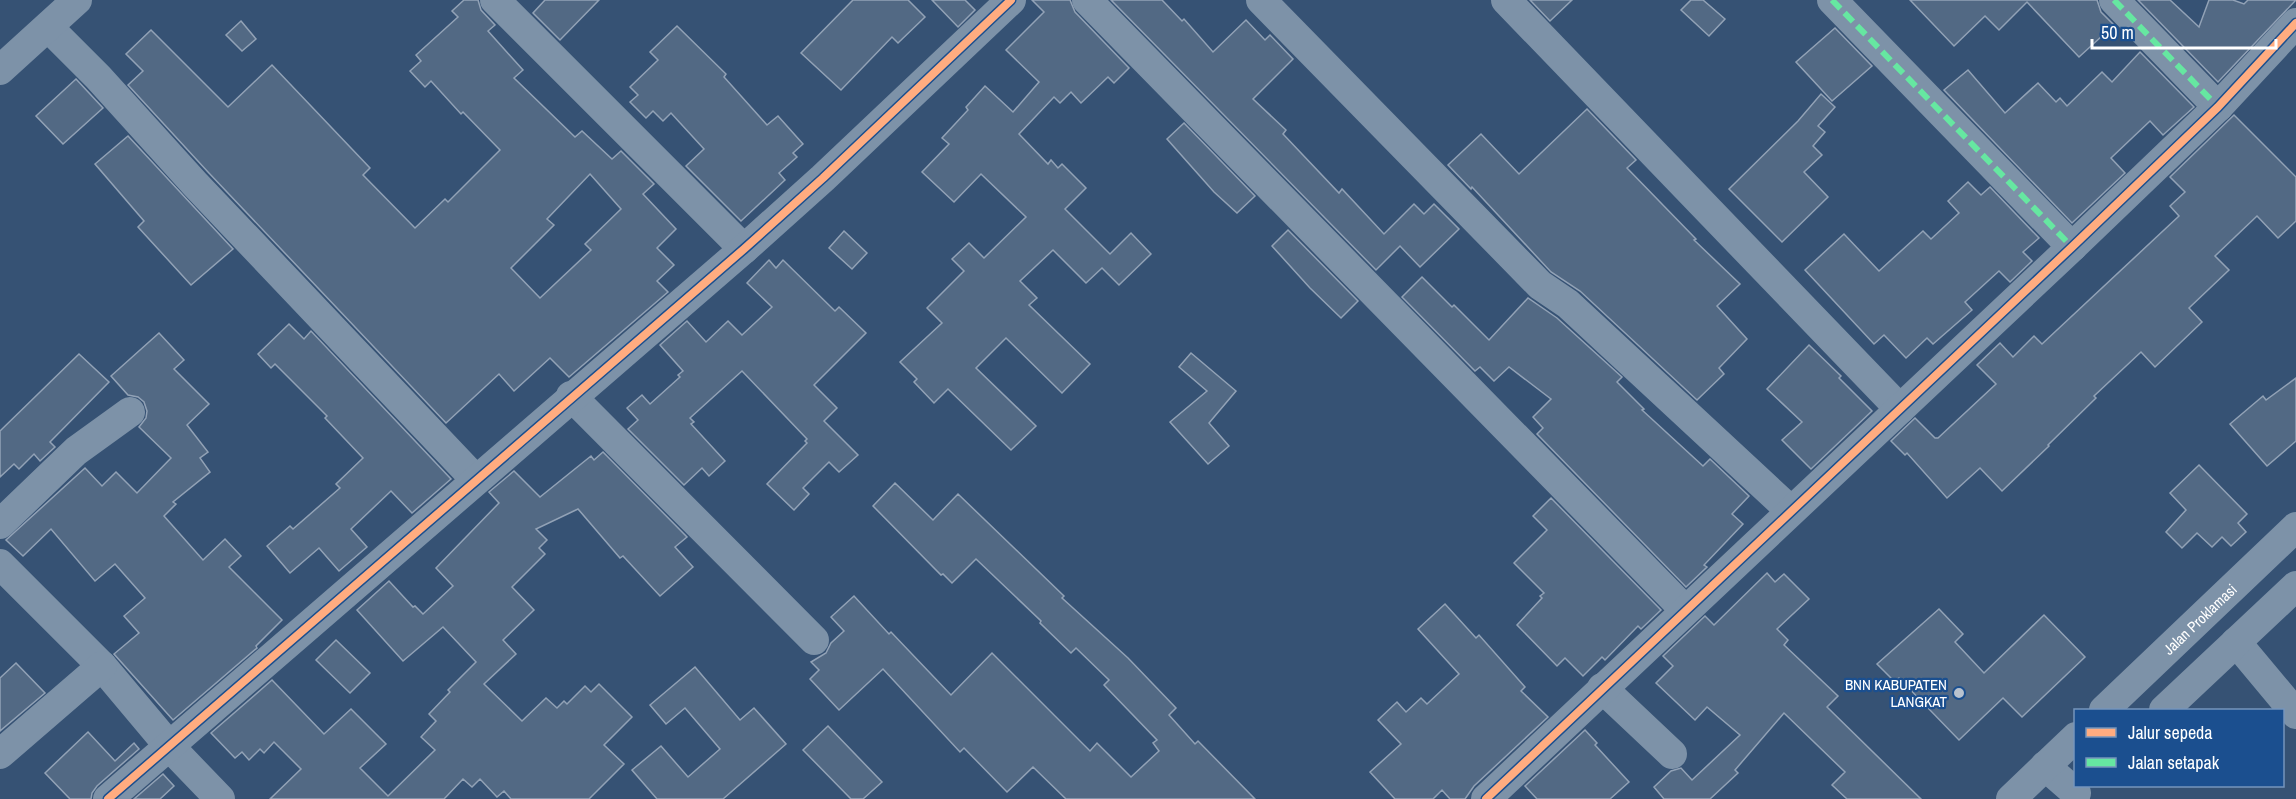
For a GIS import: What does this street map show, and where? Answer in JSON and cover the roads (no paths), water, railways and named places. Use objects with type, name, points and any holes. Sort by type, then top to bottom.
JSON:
[{"type":"street","points":[[0,70],[77,0]]},
{"type":"street","points":[[495,0],[744,249]]},
{"type":"street","points":[[108,799],[571,396],[744,249],[832,170],[1011,0]]},
{"type":"street","points":[[1087,0],[1685,610]]},
{"type":"street","points":[[1261,0],[1540,285],[1568,304],[1791,511]]},
{"type":"street","points":[[1506,0],[1900,408]]},
{"type":"street","points":[[1832,0],[2072,247]]},
{"type":"street","points":[[2114,0],[2218,107]]},
{"type":"street","points":[[1486,799],[2072,247],[2218,107],[2296,23]]},
{"type":"street","points":[[48,27],[98,77],[195,184],[476,480]]},
{"type":"street","points":[[571,396],[814,640]]},
{"type":"street","points":[[0,525],[76,451],[130,412]]},
{"type":"street","name":"Jalan Proklamasi","points":[[2106,709],[2296,527]]},
{"type":"street","points":[[0,564],[102,666],[170,747],[220,799]]},
{"type":"street","points":[[2166,709],[2296,586]]},
{"type":"street","points":[[2236,642],[2296,714]]},
{"type":"street","points":[[0,754],[102,666]]},
{"type":"street","points":[[1602,688],[1672,754]]},
{"type":"street","points":[[2011,799],[2074,739]]},
{"type":"street","points":[[2045,766],[2077,792]]},
{"type":"place","name":"BNN KABUPATEN LANGKAT","points":[[1959,693]]}]
